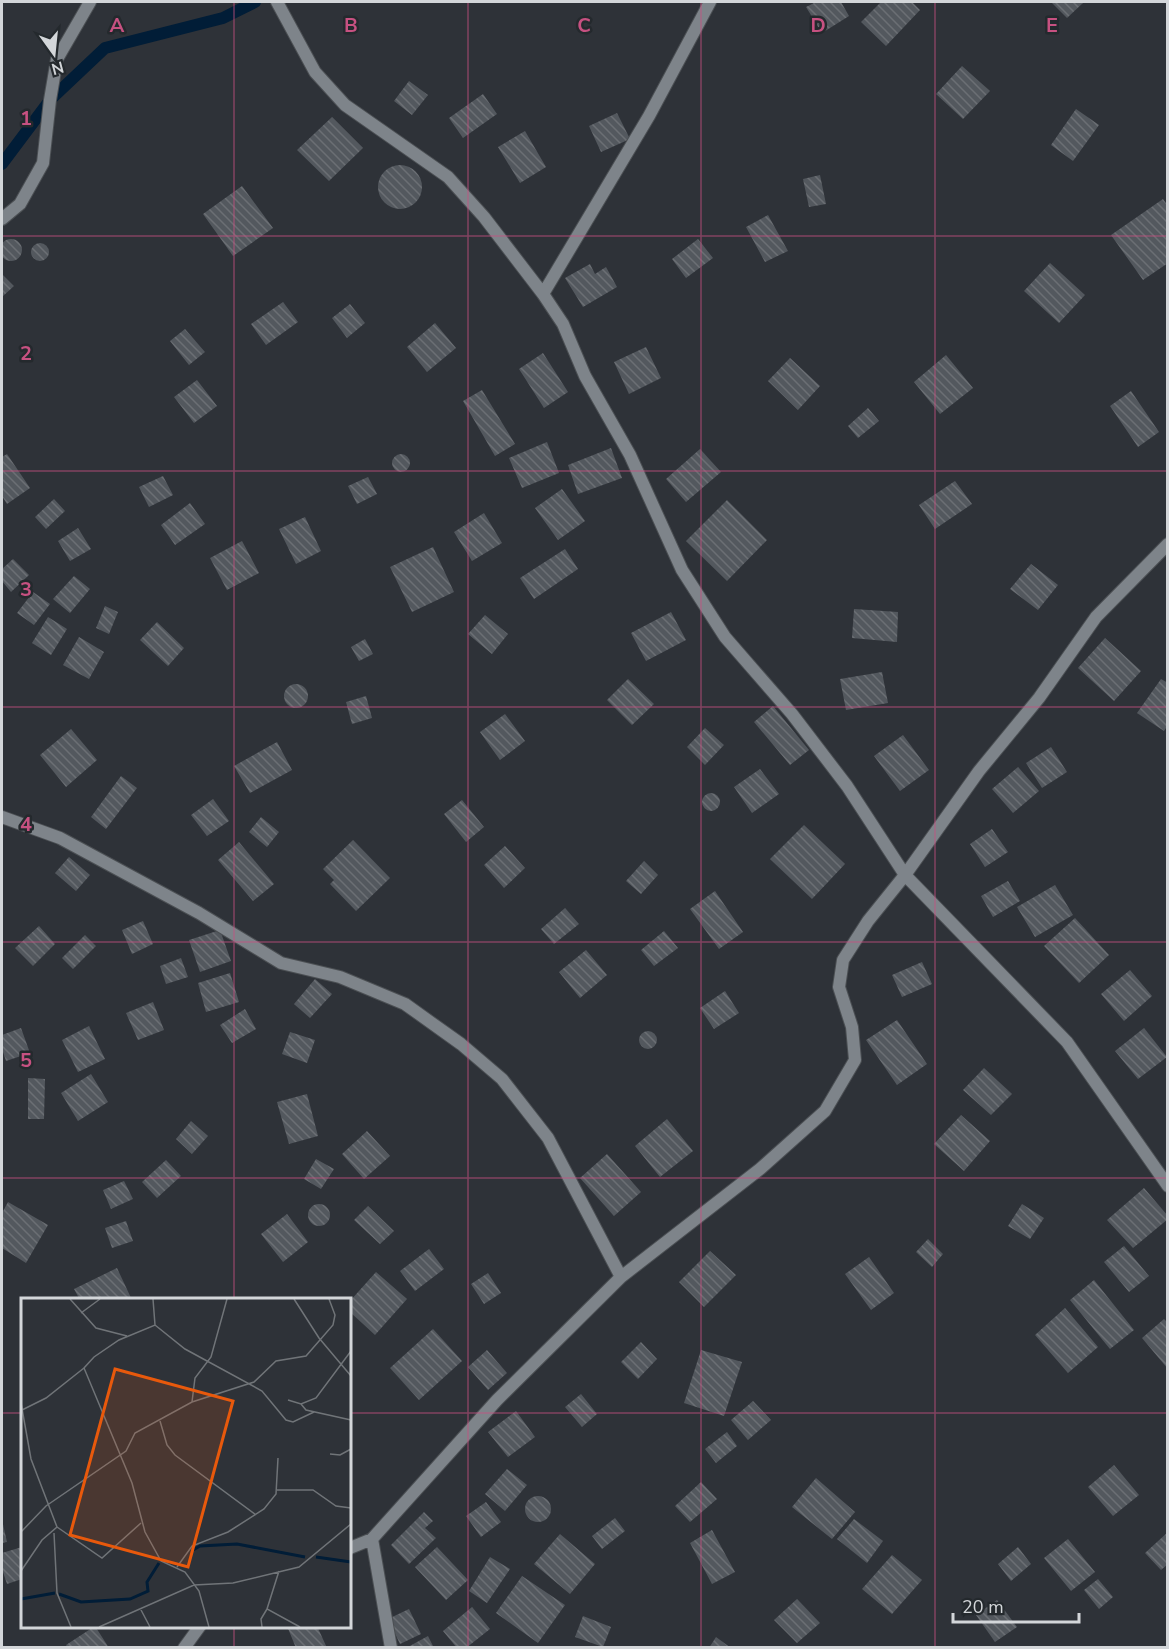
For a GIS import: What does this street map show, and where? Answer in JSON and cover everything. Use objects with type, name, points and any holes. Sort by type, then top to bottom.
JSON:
[{"type":"street","points":[[2,219],[20,204],[43,163],[57,59],[90,2]]},
{"type":"street","points":[[277,2],[315,72],[345,105],[448,177],[484,218],[543,294],[562,324],[585,376],[630,455],[682,570],[703,606],[725,637],[792,714],[847,786],[905,875],[1067,1042],[1167,1186]]},
{"type":"street","points":[[543,294],[649,116],[710,2]]},
{"type":"street","points":[[351,1548],[372,1539],[497,1400],[621,1277],[760,1169],[825,1111],[855,1060],[852,1027],[840,987],[843,960],[868,921],[905,875],[979,771],[1039,698],[1096,617],[1167,544]]},
{"type":"street","points":[[2,816],[60,838],[199,912],[281,963],[340,977],[405,1004],[461,1044],[502,1079],[548,1138],[621,1277]]},
{"type":"street","points":[[372,1539],[391,1647]]},
{"type":"street","points":[[183,1647],[198,1628]]},
{"type":"building","points":[[816,2],[841,2],[849,16],[822,33],[806,7]]},
{"type":"building","points":[[881,2],[912,2],[920,10],[886,46],[861,22]]},
{"type":"building","points":[[1051,2],[1084,2],[1067,18]]},
{"type":"building","points":[[962,66],[990,91],[963,119],[936,94]]},
{"type":"building","points":[[409,81],[428,95],[412,115],[394,101]]},
{"type":"building","points":[[483,94],[497,114],[463,138],[449,118]]},
{"type":"building","points":[[1076,109],[1099,125],[1073,161],[1051,145]]},
{"type":"building","points":[[617,113],[630,139],[601,152],[589,126]]},
{"type":"building","points":[[332,117],[363,148],[329,181],[297,150]]},
{"type":"building","points":[[525,131],[546,167],[520,183],[498,147]]},
{"type":"building","points":[[400,165],[409,166],[416,171],[421,178],[421,196],[416,203],[409,208],[400,209],[391,208],[384,203],[379,196],[378,187],[379,178],[384,171],[391,166]]},
{"type":"building","points":[[820,175],[826,204],[809,207],[803,179]]},
{"type":"building","points":[[242,186],[273,228],[233,256],[203,214]]},
{"type":"building","points":[[1163,199],[1168,206],[1168,263],[1143,280],[1111,235]]},
{"type":"building","points":[[768,215],[788,251],[765,262],[746,227]]},
{"type":"building","points":[[11,239],[19,242],[22,250],[19,258],[11,261],[3,258],[0,250],[3,242]]},
{"type":"building","points":[[698,239],[713,258],[686,278],[672,259]]},
{"type":"building","points":[[40,243],[46,246],[49,252],[46,258],[40,261],[34,258],[31,252],[34,246]]},
{"type":"building","points":[[1050,263],[1085,295],[1059,323],[1024,291]]},
{"type":"building","points":[[590,264],[595,274],[606,267],[617,287],[583,307],[565,278]]},
{"type":"building","points":[[2,274],[14,286],[2,297]]},
{"type":"building","points":[[283,302],[298,322],[266,345],[251,324]]},
{"type":"building","points":[[350,304],[365,323],[347,338],[332,318]]},
{"type":"building","points":[[435,323],[456,348],[427,372],[407,347]]},
{"type":"building","points":[[185,329],[205,352],[189,365],[170,341]]},
{"type":"building","points":[[646,347],[661,378],[629,394],[614,362]]},
{"type":"building","points":[[543,353],[568,392],[544,408],[519,369]]},
{"type":"building","points":[[946,355],[973,388],[940,414],[914,382]]},
{"type":"building","points":[[790,358],[820,386],[798,410],[768,381]]},
{"type":"building","points":[[197,380],[217,406],[194,423],[174,397]]},
{"type":"building","points":[[482,390],[515,444],[495,456],[463,401]]},
{"type":"building","points":[[1131,391],[1159,432],[1138,447],[1110,406]]},
{"type":"building","points":[[868,408],[879,421],[858,438],[848,426]]},
{"type":"building","points":[[547,442],[559,473],[522,488],[509,458]]},
{"type":"building","points":[[611,448],[622,478],[578,494],[568,465]]},
{"type":"building","points":[[700,449],[721,472],[686,502],[666,479]]},
{"type":"building","points":[[7,454],[30,488],[7,504],[2,496],[2,457]]},
{"type":"building","points":[[397,454],[405,454],[410,459],[408,470],[397,472],[392,467],[392,459]]},
{"type":"building","points":[[163,476],[173,495],[149,507],[139,487]]},
{"type":"building","points":[[368,477],[377,494],[357,504],[348,486]]},
{"type":"building","points":[[955,481],[972,504],[935,529],[919,505]]},
{"type":"building","points":[[562,489],[585,521],[558,540],[535,508]]},
{"type":"building","points":[[54,499],[65,511],[46,529],[35,517]]},
{"type":"building","points":[[727,500],[767,540],[727,581],[686,541]]},
{"type":"building","points":[[190,503],[205,524],[175,545],[161,525]]},
{"type":"building","points":[[484,513],[502,543],[472,561],[454,532]]},
{"type":"building","points":[[305,517],[321,551],[296,564],[279,529]]},
{"type":"building","points":[[78,528],[91,549],[70,561],[58,541]]},
{"type":"building","points":[[242,541],[259,573],[227,590],[210,558]]},
{"type":"building","points":[[433,547],[454,592],[412,612],[390,567]]},
{"type":"building","points":[[565,549],[578,569],[534,599],[520,578]]},
{"type":"building","points":[[13,559],[29,575],[11,592],[2,581],[2,569]]},
{"type":"building","points":[[1031,564],[1058,585],[1038,610],[1010,589]]},
{"type":"building","points":[[74,576],[90,589],[70,613],[53,599]]},
{"type":"building","points":[[33,592],[50,604],[34,625],[17,613]]},
{"type":"building","points":[[105,606],[118,612],[109,634],[96,628]]},
{"type":"building","points":[[854,609],[898,612],[897,642],[852,638]]},
{"type":"building","points":[[671,612],[686,640],[646,661],[631,633]]},
{"type":"building","points":[[485,615],[508,634],[492,654],[468,634]]},
{"type":"building","points":[[48,617],[67,629],[51,655],[32,643]]},
{"type":"building","points":[[157,622],[184,648],[168,666],[140,640]]},
{"type":"building","points":[[79,637],[104,652],[89,679],[63,665]]},
{"type":"building","points":[[1105,638],[1141,671],[1114,701],[1078,668]]},
{"type":"building","points":[[365,639],[373,654],[359,661],[351,647]]},
{"type":"building","points":[[882,672],[888,703],[846,710],[840,679]]},
{"type":"building","points":[[628,679],[654,704],[632,725],[607,700]]},
{"type":"building","points":[[1161,679],[1168,683],[1168,725],[1164,731],[1137,713]]},
{"type":"building","points":[[296,684],[305,687],[308,696],[305,705],[296,708],[287,705],[284,696],[287,687]]},
{"type":"building","points":[[366,696],[372,718],[352,724],[346,702]]},
{"type":"building","points":[[773,706],[809,750],[790,765],[754,722]]},
{"type":"building","points":[[505,714],[525,741],[500,760],[480,732]]},
{"type":"building","points":[[705,728],[724,745],[705,765],[687,747]]},
{"type":"building","points":[[71,729],[97,760],[66,787],[40,755]]},
{"type":"building","points":[[903,735],[929,770],[900,791],[874,756]]},
{"type":"building","points":[[277,742],[292,770],[250,793],[234,766]]},
{"type":"building","points":[[1051,747],[1067,772],[1042,788],[1026,763]]},
{"type":"building","points":[[1018,767],[1039,791],[1013,813],[992,789]]},
{"type":"building","points":[[760,769],[779,794],[752,813],[734,787]]},
{"type":"building","points":[[121,776],[137,788],[106,829],[91,817]]},
{"type":"building","points":[[711,793],[717,796],[720,802],[717,808],[711,811],[705,808],[702,802],[705,796]]},
{"type":"building","points":[[213,799],[229,821],[207,836],[191,815]]},
{"type":"building","points":[[462,800],[484,827],[466,842],[444,814]]},
{"type":"building","points":[[261,817],[279,832],[267,847],[249,832]]},
{"type":"building","points":[[804,825],[845,864],[812,899],[770,859]]},
{"type":"building","points":[[992,829],[1008,852],[985,867],[970,844]]},
{"type":"building","points":[[353,840],[390,878],[356,911],[330,884],[334,880],[323,869]]},
{"type":"building","points":[[239,842],[274,884],[253,901],[218,860]]},
{"type":"building","points":[[505,846],[525,868],[504,888],[484,865]]},
{"type":"building","points":[[69,857],[90,875],[76,891],[55,873]]},
{"type":"building","points":[[644,861],[658,875],[641,894],[626,881]]},
{"type":"building","points":[[1008,881],[1020,901],[993,917],[981,896]]},
{"type":"building","points":[[1055,885],[1073,915],[1035,937],[1017,907]]},
{"type":"building","points":[[715,891],[743,932],[719,949],[690,909]]},
{"type":"building","points":[[565,908],[579,924],[554,944],[541,929]]},
{"type":"building","points":[[1075,918],[1109,955],[1079,983],[1044,946]]},
{"type":"building","points":[[143,921],[153,944],[132,954],[122,930]]},
{"type":"building","points":[[39,926],[55,944],[33,966],[15,948]]},
{"type":"building","points":[[220,930],[231,961],[200,972],[189,940]]},
{"type":"building","points":[[664,931],[678,948],[654,966],[641,950]]},
{"type":"building","points":[[85,935],[96,946],[73,969],[62,958]]},
{"type":"building","points":[[586,950],[607,975],[580,998],[559,972]]},
{"type":"building","points":[[181,958],[188,977],[166,984],[160,966]]},
{"type":"building","points":[[922,962],[932,984],[902,997],[892,975]]},
{"type":"building","points":[[1130,970],[1152,996],[1124,1021],[1101,994]]},
{"type":"building","points":[[230,973],[239,1002],[206,1012],[198,983]]},
{"type":"building","points":[[315,979],[332,994],[310,1018],[294,1004]]},
{"type":"building","points":[[725,991],[739,1013],[714,1029],[700,1008]]},
{"type":"building","points":[[153,1002],[164,1030],[138,1040],[126,1013]]},
{"type":"building","points":[[245,1009],[256,1029],[232,1043],[220,1025]]},
{"type":"building","points":[[897,1020],[927,1064],[897,1085],[866,1040]]},
{"type":"building","points":[[89,1026],[105,1059],[78,1072],[62,1040]]},
{"type":"building","points":[[21,1028],[30,1053],[6,1061],[2,1049],[2,1035]]},
{"type":"building","points":[[1144,1028],[1167,1057],[1138,1079],[1115,1051]]},
{"type":"building","points":[[648,1031],[654,1034],[657,1040],[654,1046],[648,1049],[642,1046],[639,1040],[642,1034]]},
{"type":"building","points":[[290,1032],[315,1040],[307,1063],[282,1054]]},
{"type":"building","points":[[984,1068],[1012,1094],[991,1115],[963,1090]]},
{"type":"building","points":[[91,1074],[108,1102],[78,1121],[61,1093]]},
{"type":"building","points":[[28,1078],[45,1079],[44,1119],[28,1119]]},
{"type":"building","points":[[307,1094],[318,1136],[289,1144],[277,1102]]},
{"type":"building","points":[[961,1115],[990,1141],[964,1171],[934,1144]]},
{"type":"building","points":[[667,1119],[693,1151],[660,1177],[635,1146]]},
{"type":"building","points":[[191,1121],[208,1136],[192,1154],[176,1139]]},
{"type":"building","points":[[367,1131],[390,1156],[364,1179],[342,1154]]},
{"type":"building","points":[[607,1154],[641,1192],[614,1216],[580,1178]]},
{"type":"building","points":[[316,1159],[334,1169],[321,1189],[304,1179]]},
{"type":"building","points":[[166,1160],[181,1176],[157,1198],[142,1182]]},
{"type":"building","points":[[124,1181],[133,1199],[111,1209],[103,1190]]},
{"type":"building","points":[[1144,1188],[1168,1216],[1168,1219],[1133,1248],[1107,1220]]},
{"type":"building","points":[[8,1202],[48,1225],[26,1263],[2,1248],[2,1213]]},
{"type":"building","points":[[319,1204],[327,1207],[330,1215],[327,1223],[319,1226],[311,1223],[308,1215],[311,1207]]},
{"type":"building","points":[[1022,1204],[1044,1218],[1030,1239],[1008,1226]]},
{"type":"building","points":[[368,1206],[394,1231],[380,1244],[354,1220]]},
{"type":"building","points":[[287,1214],[308,1242],[283,1262],[261,1234]]},
{"type":"building","points":[[126,1221],[133,1241],[112,1248],[105,1228]]},
{"type":"building","points":[[928,1239],[943,1254],[932,1267],[916,1252]]},
{"type":"building","points":[[1124,1246],[1149,1276],[1129,1292],[1104,1262]]},
{"type":"building","points":[[429,1249],[444,1269],[415,1291],[400,1271]]},
{"type":"building","points":[[710,1251],[736,1275],[704,1307],[679,1282]]},
{"type":"building","points":[[869,1257],[894,1293],[871,1310],[845,1274]]},
{"type":"building","points":[[117,1268],[131,1298],[79,1298],[74,1289]]},
{"type":"building","points":[[376,1272],[407,1299],[375,1335],[351,1313],[351,1300]]},
{"type":"building","points":[[488,1273],[501,1293],[484,1304],[471,1284]]},
{"type":"building","points":[[1094,1280],[1134,1330],[1110,1349],[1070,1300]]},
{"type":"building","points":[[1065,1308],[1098,1347],[1068,1373],[1035,1335]]},
{"type":"building","points":[[1164,1319],[1168,1323],[1168,1369],[1142,1338]]},
{"type":"building","points":[[433,1329],[462,1361],[419,1400],[390,1368]]},
{"type":"building","points":[[641,1342],[657,1359],[638,1379],[621,1362]]},
{"type":"building","points":[[487,1350],[507,1373],[488,1390],[468,1367]]},
{"type":"building","points":[[701,1350],[742,1362],[724,1416],[684,1403]]},
{"type":"building","points":[[581,1394],[597,1414],[582,1427],[565,1407]]},
{"type":"building","points":[[753,1401],[771,1420],[748,1440],[731,1420]]},
{"type":"building","points":[[516,1411],[535,1437],[508,1457],[488,1432]]},
{"type":"building","points":[[727,1432],[737,1446],[716,1463],[705,1449]]},
{"type":"building","points":[[1114,1465],[1139,1495],[1113,1516],[1088,1487]]},
{"type":"building","points":[[507,1469],[527,1485],[505,1511],[485,1494]]},
{"type":"building","points":[[816,1478],[855,1512],[832,1539],[792,1507]]},
{"type":"building","points":[[701,1482],[717,1499],[690,1522],[675,1506]]},
{"type":"building","points":[[538,1496],[547,1500],[551,1509],[547,1518],[538,1522],[529,1518],[525,1509],[529,1500]]},
{"type":"building","points":[[486,1502],[501,1522],[481,1537],[466,1516]]},
{"type":"building","points":[[424,1512],[433,1521],[425,1528],[436,1538],[409,1564],[391,1545]]},
{"type":"building","points":[[615,1518],[625,1531],[602,1549],[592,1536]]},
{"type":"building","points":[[854,1519],[883,1541],[867,1563],[837,1539]]},
{"type":"building","points":[[2,1520],[7,1542],[2,1543]]},
{"type":"building","points":[[712,1530],[735,1572],[712,1584],[690,1543]]},
{"type":"building","points":[[1168,1532],[1168,1564],[1161,1570],[1145,1553]]},
{"type":"building","points":[[560,1534],[595,1564],[570,1594],[534,1564]]},
{"type":"building","points":[[1068,1539],[1095,1572],[1071,1591],[1044,1558]]},
{"type":"building","points":[[21,1547],[21,1579],[7,1584],[2,1569],[2,1553]]},
{"type":"building","points":[[437,1547],[468,1580],[446,1600],[415,1567]]},
{"type":"building","points":[[1018,1547],[1031,1564],[1011,1581],[998,1564]]},
{"type":"building","points":[[892,1555],[922,1580],[892,1614],[862,1589]]},
{"type":"building","points":[[490,1557],[510,1569],[487,1603],[469,1591]]},
{"type":"building","points":[[522,1576],[565,1605],[538,1643],[496,1613]]},
{"type":"building","points":[[1098,1579],[1113,1597],[1099,1609],[1084,1590]]},
{"type":"building","points":[[797,1599],[820,1623],[797,1643],[774,1620]]},
{"type":"building","points":[[997,1600],[1017,1627],[995,1642],[976,1615]]},
{"type":"building","points":[[472,1607],[490,1629],[466,1648],[457,1648],[443,1631]]},
{"type":"building","points":[[409,1609],[421,1634],[400,1644],[388,1619]]},
{"type":"building","points":[[583,1616],[611,1627],[603,1647],[575,1637]]},
{"type":"building","points":[[92,1628],[96,1628],[109,1648],[68,1648],[66,1645]]},
{"type":"building","points":[[288,1628],[318,1628],[327,1648],[296,1648]]},
{"type":"building","points":[[428,1636],[434,1648],[406,1648]]},
{"type":"building","points":[[716,1637],[731,1648],[709,1648]]},
{"type":"waterway","points":[[2,164],[50,100],[105,48],[223,18],[255,2]]}]
